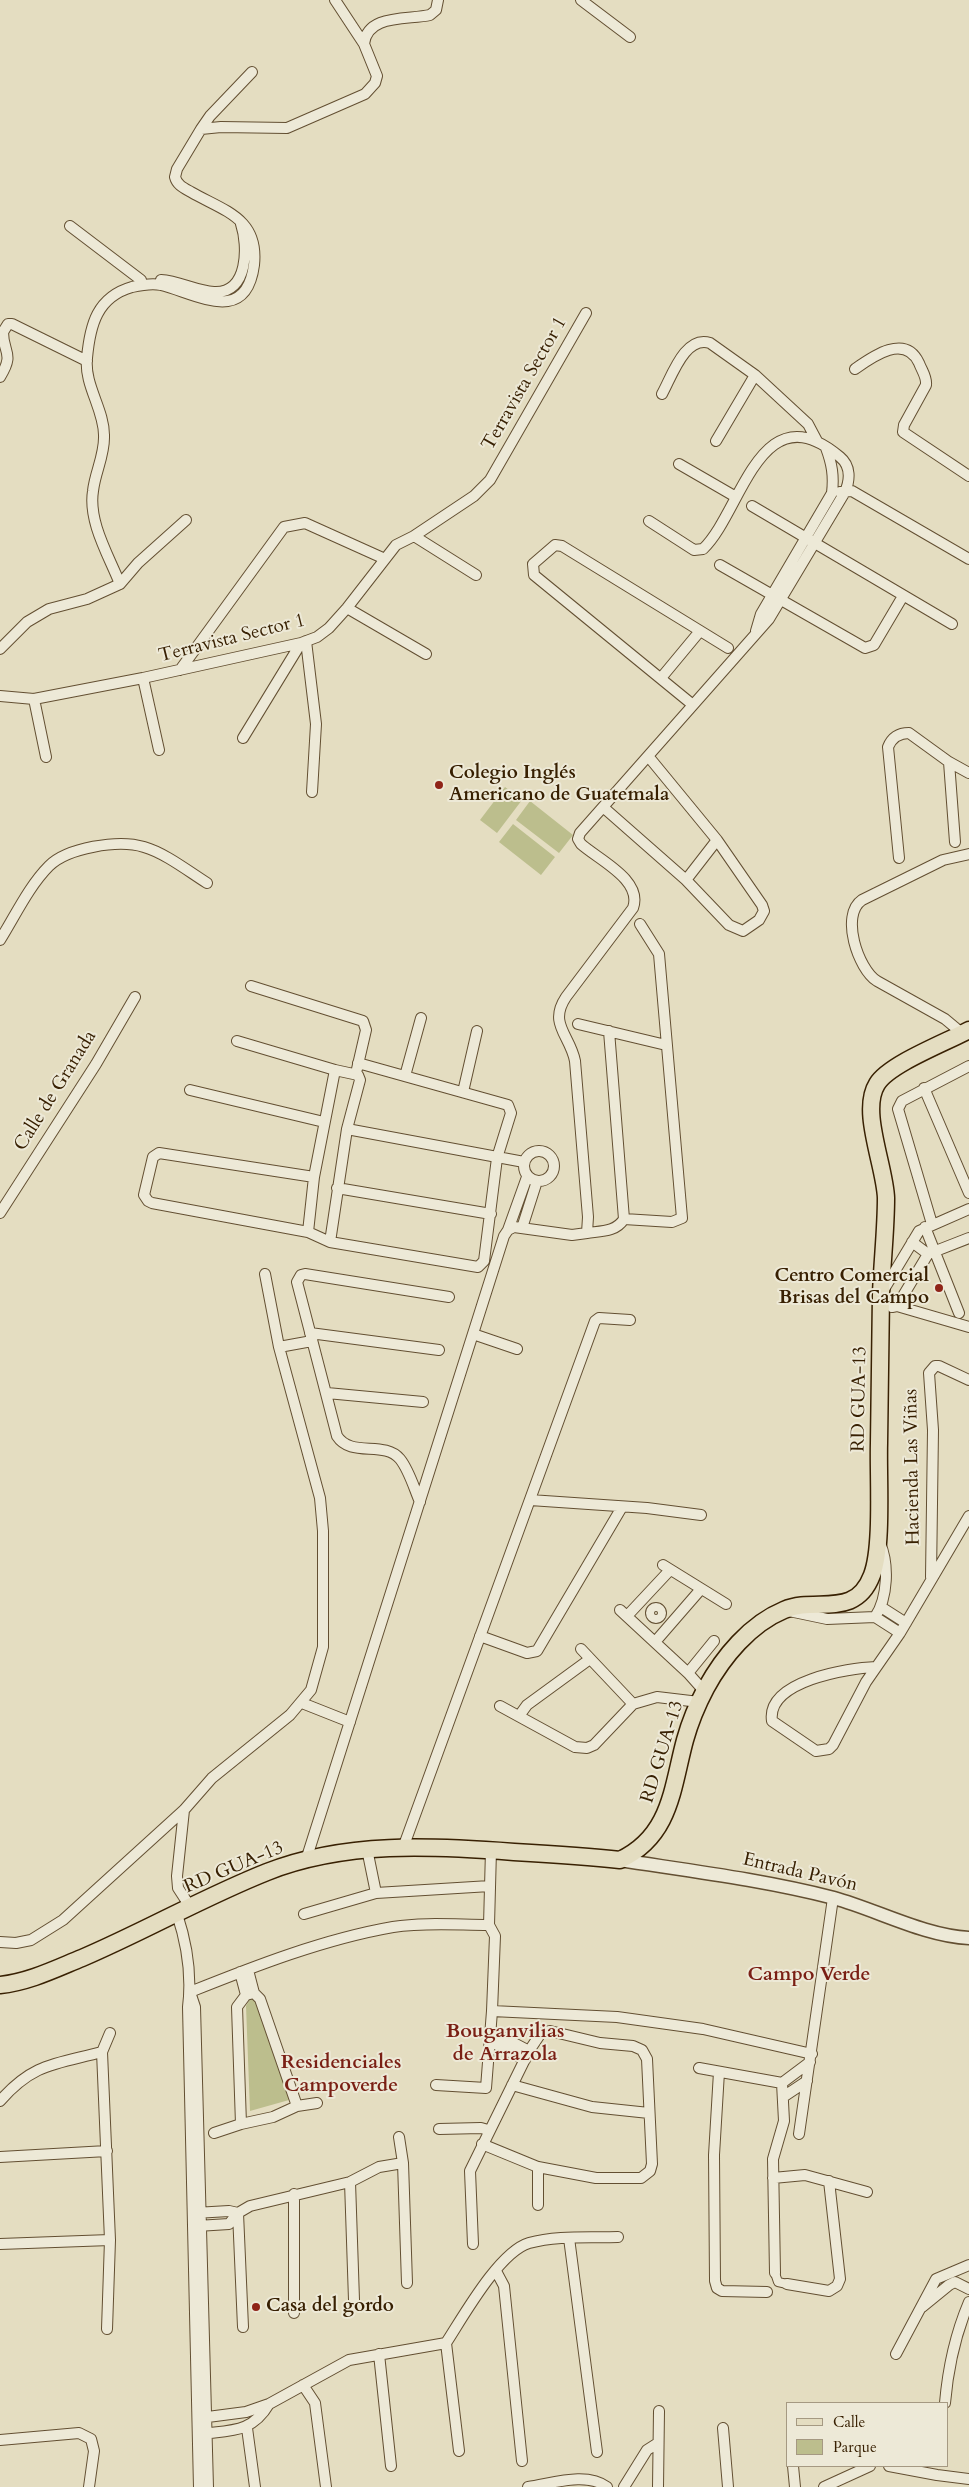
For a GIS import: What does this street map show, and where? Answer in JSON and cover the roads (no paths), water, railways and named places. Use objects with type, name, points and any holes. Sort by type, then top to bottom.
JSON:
[{"type":"main road","name":"RD GUA-13","points":[[0,1985],[20,1982],[44,1974],[269,1871],[306,1860],[367,1849],[403,1848],[491,1850],[620,1860],[644,1844],[663,1818],[672,1798],[689,1726],[702,1697],[722,1662],[749,1632],[783,1610],[799,1606],[835,1605],[851,1601],[859,1595],[874,1571],[877,1538],[886,1303],[886,1199],[870,1096],[878,1080],[929,1049],[966,1032]]},
{"type":"street","points":[[200,130],[221,127],[287,128],[366,94],[375,83],[377,76],[364,44],[335,0]]},
{"type":"street","points":[[364,44],[368,32],[374,25],[430,15],[436,10],[438,0]]},
{"type":"street","points":[[581,0],[630,37]]},
{"type":"street","points":[[120,584],[98,529],[93,508],[92,491],[103,454],[104,434],[90,381],[87,361],[90,337],[97,313],[114,293],[126,289],[152,284],[212,302],[224,303],[236,299],[244,291],[251,278],[254,265],[252,233],[240,220],[181,186],[176,180],[177,169],[200,130],[210,116],[252,72]]},
{"type":"street","points":[[126,289],[141,280],[164,280],[214,292],[227,290],[238,279],[244,268],[245,236],[240,220]]},
{"type":"street","points":[[70,226],[141,280]]},
{"type":"street","name":"Terravista Sector 1","points":[[0,696],[34,699],[143,678],[304,642],[328,628],[347,608],[396,545],[414,536],[474,496],[490,480],[586,313]]},
{"type":"street","points":[[0,377],[6,367],[8,355],[3,332],[8,324],[12,324],[87,361]]},
{"type":"street","points":[[662,394],[688,349],[697,342],[710,343],[755,375],[808,424],[832,462],[834,476],[832,493],[811,541]]},
{"type":"street","points":[[855,368],[885,350],[904,350],[916,357],[926,378],[926,386],[904,425],[903,432],[969,476]]},
{"type":"street","points":[[716,441],[755,375]]},
{"type":"street","points":[[587,1233],[588,1217],[575,1061],[571,1046],[560,1027],[560,1006],[633,908],[636,900],[631,883],[588,850],[578,839],[580,833],[769,619],[777,597],[811,541],[845,492],[849,477],[847,468],[839,456],[821,444],[794,438],[772,446],[756,463],[707,545],[700,550],[691,548],[649,521]]},
{"type":"street","points":[[679,464],[736,497]]},
{"type":"street","points":[[832,493],[852,491],[969,559]]},
{"type":"street","points":[[752,506],[952,624]]},
{"type":"street","points":[[0,649],[27,622],[49,609],[88,600],[120,584],[138,563],[186,520]]},
{"type":"street","points":[[180,670],[284,527],[305,523],[385,558]]},
{"type":"street","points":[[414,536],[476,576]]},
{"type":"street","points":[[693,705],[534,575],[533,564],[555,545],[562,546],[728,648]]},
{"type":"street","points":[[720,565],[862,647],[868,648],[874,645],[903,596]]},
{"type":"street","points":[[347,608],[426,654]]},
{"type":"street","points":[[661,678],[700,631]]},
{"type":"street","points":[[243,738],[304,642]]},
{"type":"street","points":[[304,642],[316,724],[312,792]]},
{"type":"street","points":[[143,678],[159,750]]},
{"type":"street","points":[[34,699],[46,757]]},
{"type":"street","points":[[899,858],[888,746],[891,740],[902,733],[908,733],[949,762],[969,773]]},
{"type":"street","points":[[603,807],[686,880],[733,927],[743,931],[759,920],[764,911],[762,904],[718,840],[648,756]]},
{"type":"street","points":[[949,762],[955,842]]},
{"type":"street","points":[[686,880],[718,840]]},
{"type":"street","points":[[0,940],[46,868],[62,856],[72,852],[114,846],[143,846],[207,883]]},
{"type":"street","points":[[966,1032],[877,981],[867,973],[860,958],[851,915],[855,906],[862,900],[943,860],[969,854]]},
{"type":"street","points":[[624,1219],[672,1222],[682,1218],[659,954],[640,924]]},
{"type":"street","points":[[251,986],[364,1021],[366,1030],[355,1074]]},
{"type":"street","name":"Calle de Granada","points":[[0,1213],[135,997]]},
{"type":"street","points":[[405,1076],[421,1018]]},
{"type":"street","points":[[578,1024],[666,1044]]},
{"type":"street","points":[[463,1092],[477,1031]]},
{"type":"street","points":[[508,1230],[514,1227],[572,1235],[611,1230],[621,1224],[624,1219],[609,1031]]},
{"type":"street","points":[[237,1040],[335,1070],[355,1074],[360,1080],[347,1129],[330,1242]]},
{"type":"street","points":[[314,1177],[159,1152],[153,1157],[144,1195],[152,1203],[308,1232],[330,1242],[478,1267],[482,1265],[486,1258],[497,1158],[510,1108],[504,1103],[358,1063]]},
{"type":"street","points":[[959,1313],[932,1253],[929,1226],[899,1113],[902,1101],[969,1066]]},
{"type":"street","points":[[308,1232],[314,1177],[335,1070]]},
{"type":"street","points":[[924,1088],[969,1193]]},
{"type":"street","points":[[190,1090],[324,1122]]},
{"type":"street","points":[[347,1129],[524,1162]]},
{"type":"street","points":[[534,1151],[541,1151],[552,1158],[553,1172],[549,1177],[537,1181],[527,1177],[524,1172],[524,1162],[528,1155],[534,1151]]},
{"type":"street","points":[[306,1860],[474,1334],[527,1177]]},
{"type":"street","points":[[522,1228],[537,1181]]},
{"type":"street","points":[[337,1188],[492,1214]]},
{"type":"street","points":[[886,1303],[912,1242],[919,1231],[969,1209]]},
{"type":"street","points":[[886,1303],[932,1253],[969,1238]]},
{"type":"street","points":[[912,1242],[932,1253]]},
{"type":"street","points":[[0,1942],[16,1943],[31,1940],[63,1920],[184,1810],[212,1778],[302,1703],[311,1690],[317,1675],[323,1647],[323,1531],[319,1488],[280,1347],[265,1274]]},
{"type":"street","points":[[420,1502],[403,1464],[392,1452],[348,1446],[340,1441],[337,1436],[297,1282],[301,1275],[449,1296]]},
{"type":"street","points":[[886,1303],[969,1327]]},
{"type":"street","points":[[403,1848],[595,1322],[599,1318],[630,1320]]},
{"type":"street","points":[[474,1334],[517,1349]]},
{"type":"street","points":[[280,1347],[311,1337],[439,1350]]},
{"type":"street","name":"Hacienda Las Viñas","points":[[931,1578],[933,1430],[929,1373],[935,1366],[939,1366],[969,1380]]},
{"type":"street","points":[[327,1393],[423,1402]]},
{"type":"street","points":[[530,1500],[647,1508],[701,1516]]},
{"type":"street","points":[[480,1636],[527,1653],[537,1651],[622,1507]]},
{"type":"street","name":"Hacienda Las Viñas","points":[[876,1667],[861,1667],[803,1682],[776,1701],[771,1714],[772,1721],[816,1751],[829,1749],[837,1741],[876,1667],[900,1633],[969,1516]]},
{"type":"street","name":"Hacienda Las Viñas","points":[[875,1617],[882,1607],[886,1573],[884,1554],[877,1538]]},
{"type":"street","points":[[702,1697],[688,1673],[624,1613],[642,1600],[667,1568],[726,1604]]},
{"type":"street","points":[[655,1642],[701,1589]]},
{"type":"street","points":[[642,1600],[653,1608],[650,1612],[656,1617],[671,1624]]},
{"type":"street","points":[[882,1607],[906,1623]]},
{"type":"street","points":[[783,1610],[827,1619],[875,1617],[900,1633]]},
{"type":"street","points":[[640,1628],[656,1617]]},
{"type":"street","points":[[688,1673],[714,1641]]},
{"type":"street","points":[[580,1649],[633,1704]]},
{"type":"street","points":[[519,1716],[527,1705],[590,1659]]},
{"type":"street","points":[[500,1706],[575,1746],[587,1748],[594,1745],[633,1704],[657,1697],[702,1697]]},
{"type":"street","points":[[302,1703],[350,1722]]},
{"type":"street","points":[[184,1810],[177,1876],[184,1911],[190,1992],[188,2007],[198,2226],[202,2418],[199,2487]]},
{"type":"street","points":[[367,1849],[376,1893]]},
{"type":"street","points":[[436,2085],[486,2088],[491,2036],[495,1936],[489,1925],[491,1850]]},
{"type":"street","name":"Entrada Pavón","points":[[620,1860],[737,1877],[833,1898],[945,1934],[969,1938]]},
{"type":"street","points":[[304,1914],[376,1893],[490,1886]]},
{"type":"street","points":[[799,2134],[833,1898]]},
{"type":"street","points":[[190,1992],[315,1947],[394,1927],[489,1925]]},
{"type":"street","points":[[244,1971],[250,1994],[260,1999],[297,2106]]},
{"type":"street","points":[[242,2124],[237,2007],[250,1994]]},
{"type":"street","points":[[492,2011],[617,2017],[702,2029],[811,2058]]},
{"type":"street","points":[[473,2244],[470,2172],[482,2144],[488,2130],[527,2055],[541,2033],[550,2031],[600,2043],[633,2046],[642,2050],[647,2059],[652,2164],[650,2171],[641,2178],[596,2178],[538,2167],[482,2144]]},
{"type":"street","points":[[106,2329],[110,2240],[102,2052],[110,2032]]},
{"type":"street","points":[[491,2036],[527,2055]]},
{"type":"street","points":[[0,2101],[16,2082],[40,2068],[102,2052]]},
{"type":"street","points":[[782,2083],[811,2058]]},
{"type":"street","points":[[699,2068],[782,2083]]},
{"type":"street","points":[[719,2072],[714,2155],[715,2281],[717,2288],[722,2291],[767,2292]]},
{"type":"street","points":[[783,2097],[807,2081]]},
{"type":"street","points":[[782,2083],[784,2121],[773,2158],[775,2272],[778,2282],[830,2290],[838,2284],[840,2279],[830,2181]]},
{"type":"street","points":[[512,2085],[592,2107],[649,2113]]},
{"type":"street","points":[[214,2133],[273,2117],[297,2106],[317,2103]]},
{"type":"street","points":[[439,2129],[481,2128],[488,2130]]},
{"type":"street","points":[[399,2137],[402,2163],[407,2284]]},
{"type":"street","points":[[0,2157],[107,2151]]},
{"type":"street","points":[[198,2226],[229,2224],[238,2213],[250,2206],[350,2182],[379,2167],[402,2163]]},
{"type":"street","points":[[538,2167],[538,2205]]},
{"type":"street","points":[[773,2178],[806,2175],[867,2192]]},
{"type":"street","points":[[350,2182],[354,2300]]},
{"type":"street","points":[[294,2194],[294,2313]]},
{"type":"street","points":[[197,2213],[229,2211],[238,2213]]},
{"type":"street","points":[[238,2213],[243,2327]]},
{"type":"street","points":[[459,2450],[446,2343],[504,2260],[528,2244],[569,2238],[618,2237]]},
{"type":"street","points":[[569,2238],[597,2452]]},
{"type":"street","points":[[0,2244],[110,2240]]},
{"type":"street","points":[[896,2354],[916,2312],[936,2278],[969,2264]]},
{"type":"street","points":[[496,2271],[504,2286],[522,2461]]},
{"type":"street","points":[[916,2312],[955,2282],[969,2289]]},
{"type":"street","points":[[944,2402],[952,2352],[959,2326],[969,2302]]},
{"type":"street","points":[[202,2418],[246,2412],[269,2404],[349,2360],[446,2343]]},
{"type":"street","points":[[379,2354],[391,2466]]},
{"type":"street","points":[[303,2385],[315,2403],[326,2487]]},
{"type":"street","points":[[202,2434],[247,2428],[260,2418],[269,2404]]},
{"type":"street","points":[[658,2487],[659,2412]]},
{"type":"street","points":[[247,2428],[255,2487]]},
{"type":"street","points":[[723,2428],[728,2487]]},
{"type":"street","points":[[0,2440],[79,2433],[88,2436],[91,2439],[94,2451],[88,2487]]},
{"type":"street","points":[[202,2434],[208,2487]]},
{"type":"street","points":[[624,2487],[648,2450],[658,2443]]},
{"type":"street","points":[[793,2467],[795,2487]]},
{"type":"street","points":[[824,2487],[866,2467]]},
{"type":"street","points":[[899,2467],[937,2471],[969,2479]]},
{"type":"street","points":[[528,2487],[584,2479],[607,2487]]},
{"type":"place","name":"Colegio Inglés Americano de Guatemala","points":[[439,785]]},
{"type":"place","name":"Centro Comercial Brisas del Campo","points":[[939,1288]]},
{"type":"place","name":"Casa del gordo","points":[[256,2307]]},
{"type":"district","name":"Campo Verde","points":[[809,1975]]},
{"type":"district","name":"Bouganvilias de Arrazola","points":[[505,2044]]},
{"type":"district","name":"Residenciales Campoverde","points":[[341,2074]]}]
